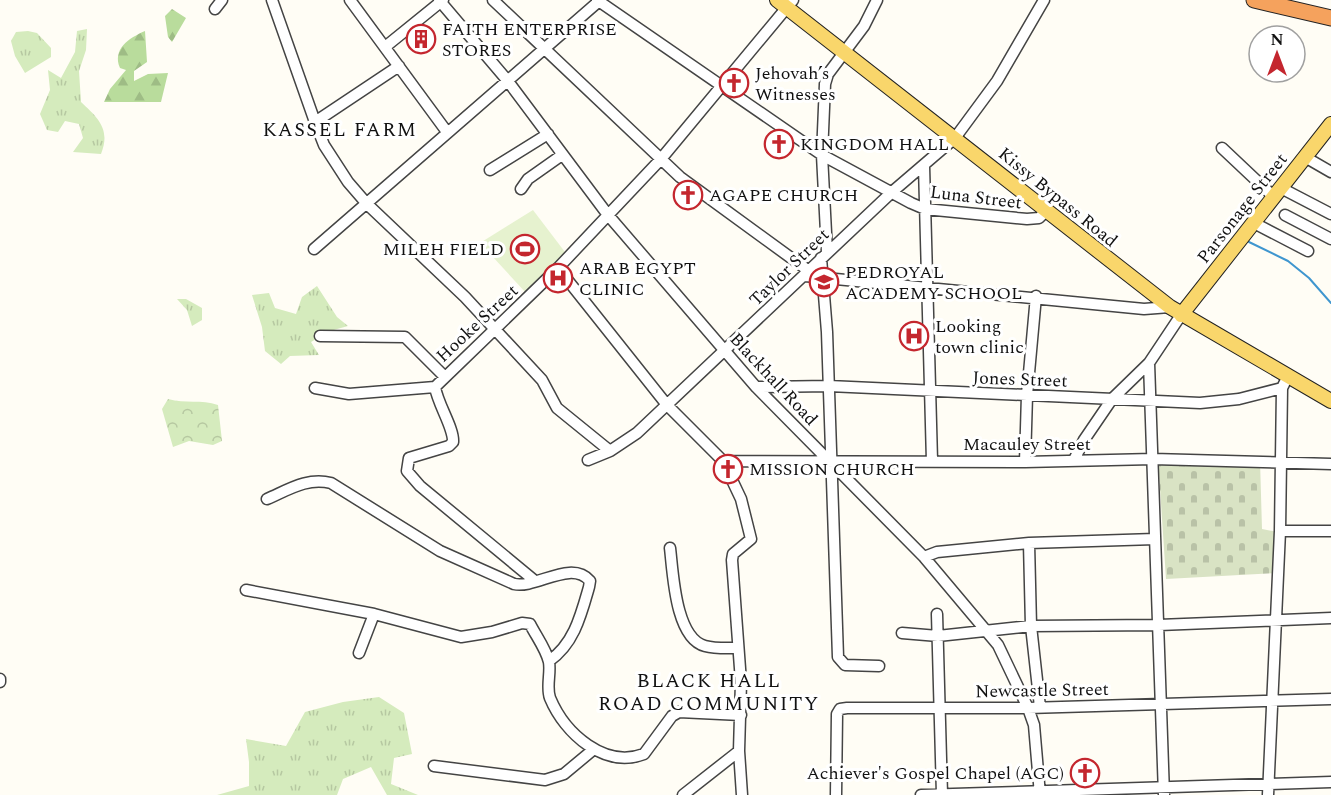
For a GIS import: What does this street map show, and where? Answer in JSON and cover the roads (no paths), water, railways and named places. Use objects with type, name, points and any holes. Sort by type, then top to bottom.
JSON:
[{"type":"highway","points":[[1254,0],[1331,18]]},
{"type":"highway","points":[[1296,0],[1331,8]]},
{"type":"main road","name":"Kissy Bypass Road","points":[[786,3],[1176,311],[1285,382],[1331,401]]},
{"type":"main road","name":"Parsonage Street","points":[[1176,311],[1254,223],[1329,130]]},
{"type":"street","points":[[272,0],[315,122],[334,162],[367,204],[435,267],[542,380],[557,408],[610,451]]},
{"type":"street","points":[[350,0],[447,132]]},
{"type":"street","points":[[493,0],[544,51],[661,159],[708,199],[807,274],[823,278],[1036,296],[1176,311],[1149,363],[1112,399],[1084,440],[1074,460]]},
{"type":"street","points":[[878,0],[864,26],[831,69],[825,84],[822,155],[823,278],[838,657],[845,665],[879,666]]},
{"type":"street","name":"Taylor Street","points":[[588,460],[610,451],[637,433],[891,192],[955,138],[997,81],[1044,0]]},
{"type":"street","points":[[385,47],[441,1]]},
{"type":"street","name":"Blackhall Road","points":[[441,1],[507,80],[608,215],[756,387],[924,557],[988,631],[1007,661],[1034,725],[1040,792]]},
{"type":"street","points":[[314,249],[507,80],[544,51],[598,1]]},
{"type":"street","name":"Luna Street","points":[[598,1],[722,84],[822,155],[925,209],[1027,219],[1039,218],[1046,210]]},
{"type":"street","name":"Hooke Street","points":[[536,581],[420,486],[407,471],[409,458],[449,446],[453,442],[451,429],[438,403],[435,387],[558,268],[661,159],[786,3]]},
{"type":"street","points":[[315,122],[399,66]]},
{"type":"street","points":[[490,170],[548,134]]},
{"type":"street","points":[[1222,148],[1278,192],[1331,214]]},
{"type":"street","points":[[521,189],[528,179],[562,155]]},
{"type":"street","points":[[1305,157],[1331,172]]},
{"type":"street","points":[[924,166],[932,461]]},
{"type":"street","points":[[1285,215],[1331,239]]},
{"type":"street","points":[[1254,223],[1308,251]]},
{"type":"street","points":[[558,268],[667,405],[723,461],[741,499],[750,532],[749,543],[733,554],[732,560],[741,715],[739,751],[746,794]]},
{"type":"street","points":[[1025,462],[1027,395],[1036,296]]},
{"type":"street","points":[[320,336],[405,337],[444,376]]},
{"type":"street","points":[[1149,363],[1164,791]]},
{"type":"street","points":[[1268,789],[1277,619],[1285,382]]},
{"type":"street","name":"Jones Street","points":[[756,387],[829,386],[931,393],[1213,402],[1239,399],[1285,382]]},
{"type":"street","points":[[315,388],[349,394],[435,387]]},
{"type":"street","name":"Macauley Street","points":[[723,461],[1025,462],[1153,459],[1331,464]]},
{"type":"street","points":[[267,500],[311,481],[331,483],[440,551],[479,571],[518,585],[563,574],[586,577],[590,581],[574,631],[562,652],[549,661]]},
{"type":"street","points":[[1280,531],[1331,531]]},
{"type":"street","points":[[924,557],[938,552],[1029,543],[1155,539]]},
{"type":"street","points":[[1029,543],[1031,626],[1040,707]]},
{"type":"street","points":[[670,548],[678,608],[690,632],[704,646],[738,648]]},
{"type":"street","points":[[246,590],[374,614],[460,637],[527,623],[549,661],[550,699],[567,725],[594,748],[618,759],[644,754],[672,716],[684,711],[741,715]]},
{"type":"street","points":[[359,653],[374,614]]},
{"type":"street","points":[[938,614],[942,794]]},
{"type":"street","points":[[902,633],[938,636],[1031,626],[1159,625],[1331,618]]},
{"type":"street","name":"Newcastle Street","points":[[836,795],[837,711],[848,708],[1028,708],[1331,699]]},
{"type":"street","points":[[434,766],[545,780],[564,774],[594,748]]},
{"type":"street","points":[[683,795],[739,751]]},
{"type":"street","points":[[921,795],[1268,789],[1331,782]]},
{"type":"waterway","points":[[1249,242],[1288,261],[1309,278],[1331,303]]},
{"type":"place","name":"FAITH ENTERPRISE STORES","points":[[421,39]]},
{"type":"place","name":"Jehovah’s Witnesses","points":[[734,83]]},
{"type":"place","name":"KINGDOM HALL","points":[[779,144]]},
{"type":"place","name":"AGAPE CHURCH","points":[[688,195]]},
{"type":"place","name":"MILEH FIELD","points":[[525,249]]},
{"type":"place","name":"ARAB EGYPT CLINIC","points":[[558,278]]},
{"type":"place","name":"PEDROYAL ACADEMY SCHOOL","points":[[824,282]]},
{"type":"place","name":"Looking town clinic","points":[[914,336]]},
{"type":"place","name":"MISSION CHURCH","points":[[728,469]]},
{"type":"place","name":"Achiever's Gospel Chapel (AGC)","points":[[1085,773]]},
{"type":"district","name":"KASSEL FARM","points":[[340,129]]},
{"type":"district","name":"BLACK HALL ROAD COMMUNITY","points":[[709,692]]}]
